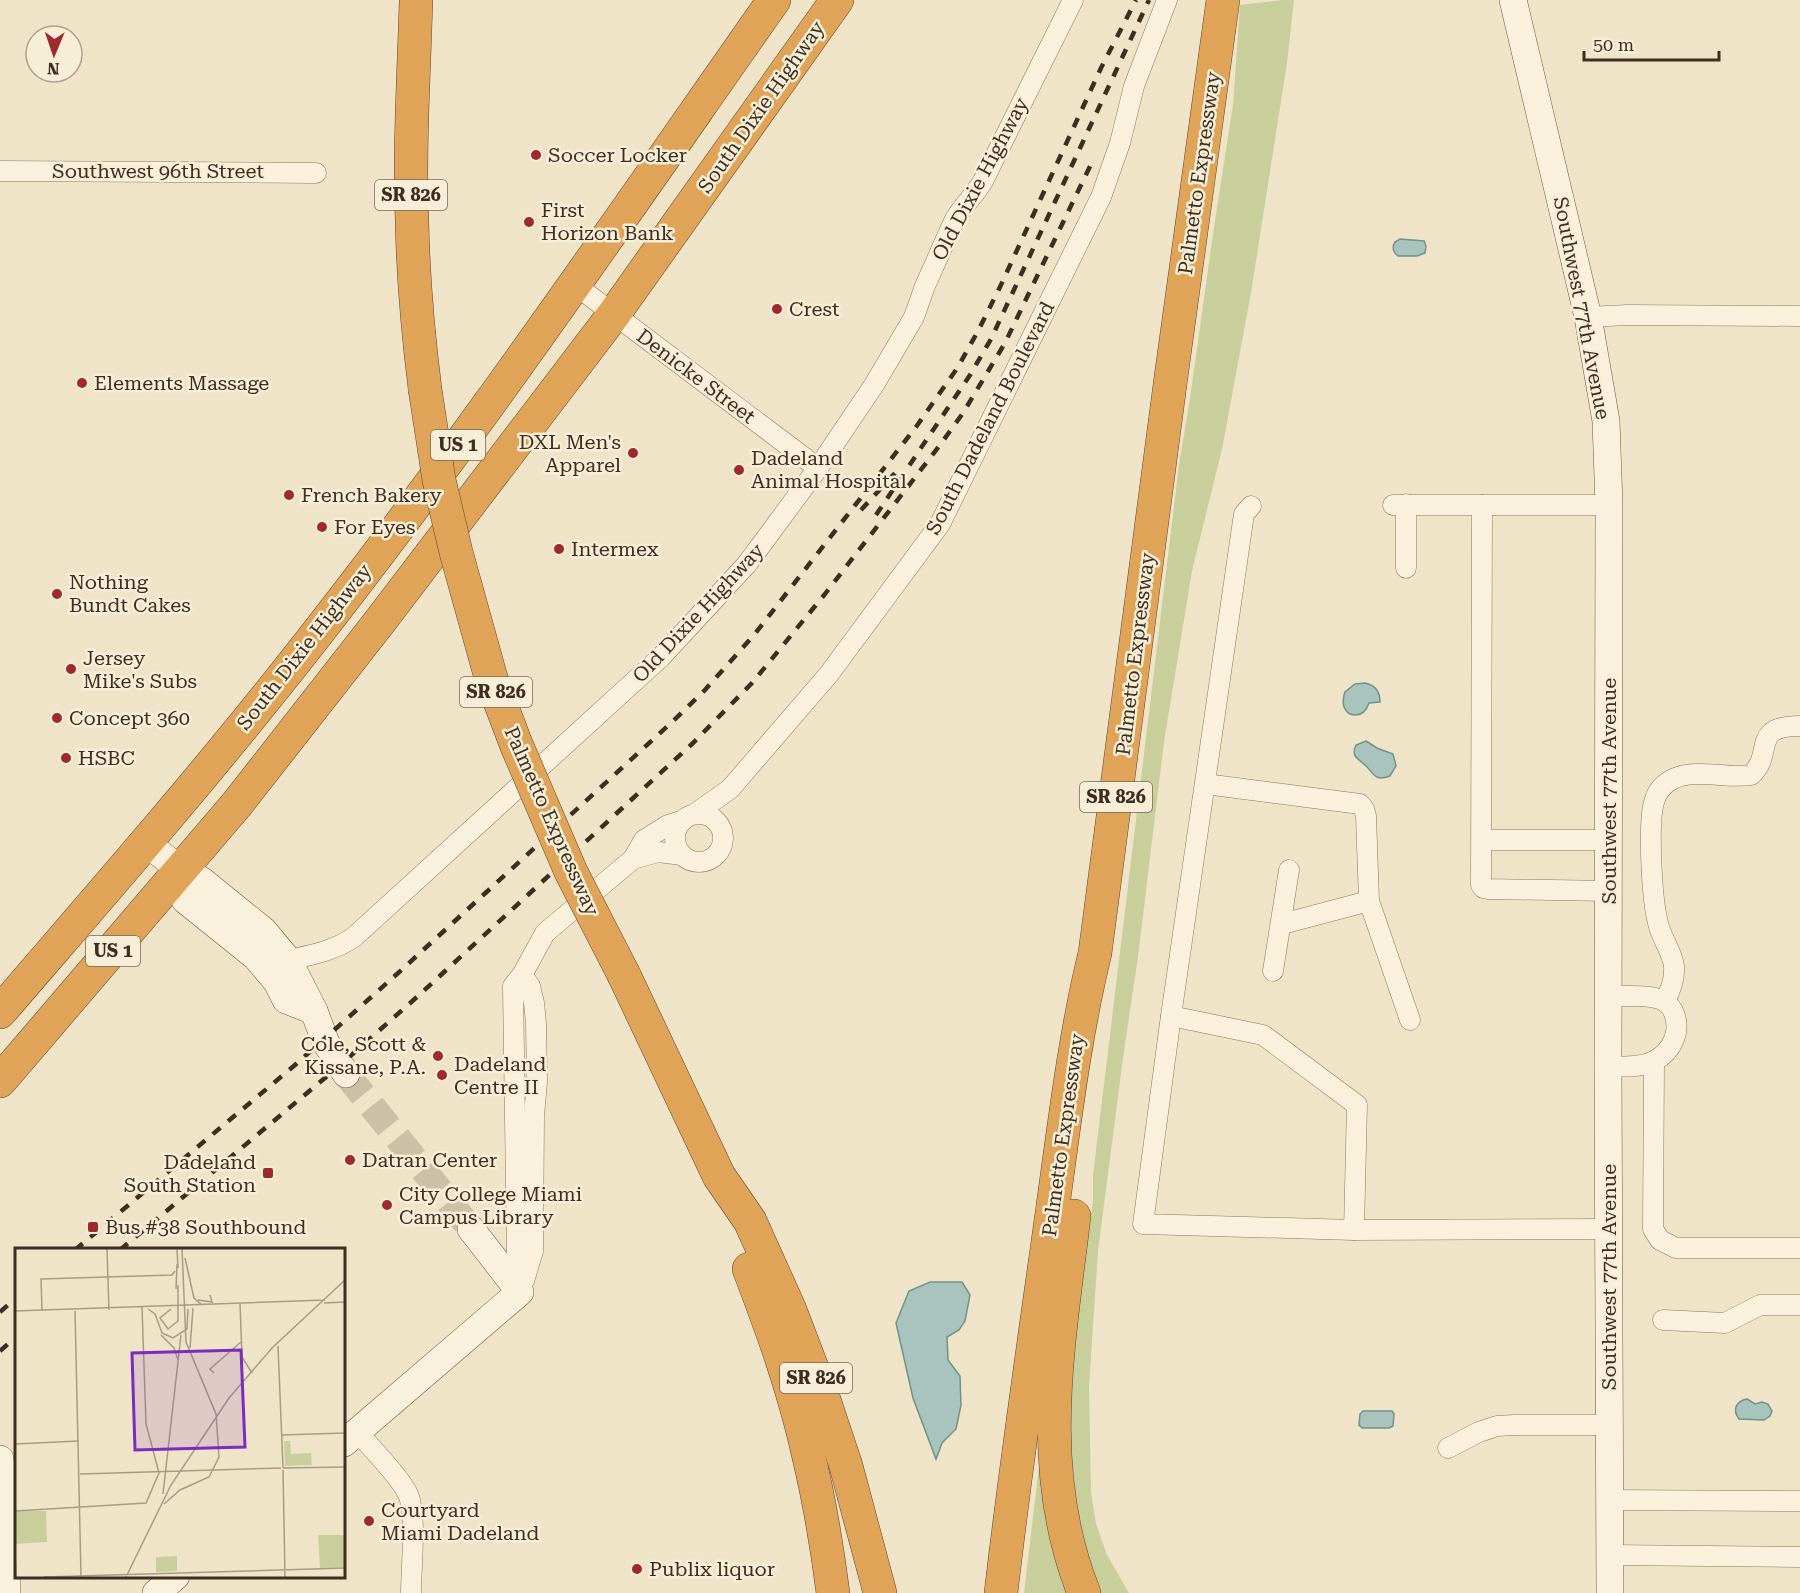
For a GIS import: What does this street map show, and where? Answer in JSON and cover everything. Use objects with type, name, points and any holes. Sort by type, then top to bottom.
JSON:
[{"type":"highway","name":"Palmetto Expressway","points":[[416,0],[411,151],[416,313],[439,480],[456,552],[491,678],[516,744],[571,872],[624,975],[719,1176],[750,1221],[790,1310],[846,1466],[880,1593]]},
{"type":"highway","name":"South Dixie Highway","points":[[0,1012],[146,843],[274,687],[394,532],[574,284],[774,0]]},
{"type":"highway","name":"Palmetto Expressway","points":[[1001,1593],[1024,1410],[1070,1088],[1082,1007],[1095,953],[1223,0]]},
{"type":"highway","name":"South Dixie Highway","points":[[181,870],[237,804],[381,620],[614,314],[825,5]]},
{"type":"highway","points":[[381,620],[396,567],[394,532]]},
{"type":"highway","name":"US 1","points":[[0,1081],[181,870]]},
{"type":"highway","points":[[1084,1593],[1069,1551],[1060,1510],[1054,1465],[1054,1422],[1058,1353],[1097,1007],[1095,953]]},
{"type":"highway","points":[[719,1176],[734,1229],[771,1329],[797,1410],[816,1487],[833,1593]]},
{"type":"street","name":"Old Dixie Highway","points":[[288,960],[331,950],[354,937],[661,657],[747,564],[818,468],[874,385],[914,317],[925,286],[959,211],[983,181],[1073,0]]},
{"type":"street","name":"South Dadeland Boulevard","points":[[520,1292],[517,1253],[513,986],[522,975],[544,933],[633,859],[645,840],[668,825],[689,817],[730,789],[829,674],[940,524],[1101,197],[1120,143],[1134,86],[1167,0]]},
{"type":"street","name":"Southwest 77th Avenue","points":[[1513,0],[1588,316],[1605,413],[1609,505],[1610,1593]]},
{"type":"street","name":"Southwest 96th Street","points":[[0,171],[316,173]]},
{"type":"street","name":"Denicke Street","points":[[574,284],[818,468]]},
{"type":"street","points":[[1588,316],[1800,316]]},
{"type":"street","points":[[1406,568],[1400,504],[1609,505]]},
{"type":"street","points":[[1482,505],[1481,885],[1484,888],[1609,891]]},
{"type":"street","points":[[1251,506],[1244,514],[1143,1224],[1354,1230],[1608,1229]]},
{"type":"street","points":[[1665,1001],[1672,986],[1674,968],[1658,925],[1655,907],[1651,816],[1656,797],[1665,784],[1677,777],[1751,775],[1758,766],[1767,739],[1774,730],[1781,727],[1800,726]]},
{"type":"street","points":[[1205,784],[1360,804],[1366,816],[1369,902],[1410,1020]]},
{"type":"street","name":"South Dadeland Boulevard","points":[[633,859],[658,852],[682,855],[695,862],[711,859],[722,847],[723,813],[730,789]]},
{"type":"street","points":[[682,855],[675,842],[677,827],[689,817],[705,814],[712,817],[722,830]]},
{"type":"street","points":[[1482,840],[1609,840]]},
{"type":"street","points":[[146,843],[181,870],[201,880],[264,931],[288,960],[314,1011],[326,1043],[346,1074]]},
{"type":"street","points":[[181,870],[185,900],[256,957],[286,999],[314,1011]]},
{"type":"street","points":[[1273,972],[1289,870]]},
{"type":"street","points":[[1282,924],[1369,902]]},
{"type":"street","points":[[411,1593],[412,1516],[405,1488],[350,1438],[520,1292],[533,1251],[534,1115],[537,1082],[534,1003],[530,986],[522,975]]},
{"type":"street","points":[[1608,996],[1658,998],[1665,1001],[1677,1021],[1674,1040],[1668,1049],[1654,1061],[1640,1065],[1608,1067]]},
{"type":"street","points":[[1171,1016],[1263,1035],[1357,1106],[1354,1230]]},
{"type":"street","points":[[1654,1061],[1653,1229],[1660,1240],[1676,1248],[1800,1248]]},
{"type":"street","points":[[515,1083],[537,1082]]},
{"type":"street","points":[[471,1229],[520,1292]]},
{"type":"street","points":[[1663,1320],[1725,1323],[1760,1305],[1800,1305]]},
{"type":"street","points":[[1448,1448],[1479,1432],[1497,1426],[1609,1425]]},
{"type":"street","points":[[0,1459],[7,1515],[7,1593]]},
{"type":"street","points":[[1609,1500],[1800,1501]]},
{"type":"street","points":[[1610,1556],[1800,1557]]},
{"type":"street","points":[[156,1593],[174,1578]]},
{"type":"green space","points":[[1294,0],[1287,63],[1251,293],[1222,449],[1192,571],[1164,742],[1138,957],[1098,1251],[1089,1387],[1091,1492],[1096,1524],[1107,1555],[1129,1593],[1098,1593],[1087,1565],[1068,1453],[1076,1325],[1093,1200],[1093,1175],[1179,465],[1233,105],[1240,5]]},
{"type":"green space","points":[[1040,1458],[1047,1525],[1069,1593],[1024,1593]]},
{"type":"water","points":[[1400,239],[1424,241],[1425,253],[1417,256],[1398,256],[1394,251],[1394,246],[1395,242]]},
{"type":"water","points":[[1355,684],[1372,685],[1376,690],[1380,702],[1369,703],[1360,714],[1350,714],[1345,710],[1343,704],[1345,692]]},
{"type":"water","points":[[1366,741],[1393,754],[1396,766],[1390,776],[1381,778],[1375,776],[1356,756],[1354,752],[1356,745]]},
{"type":"water","points":[[930,1282],[962,1282],[970,1295],[965,1321],[959,1330],[947,1337],[948,1360],[960,1376],[961,1405],[956,1429],[942,1443],[936,1459],[913,1398],[896,1323],[909,1291]]},
{"type":"water","points":[[1747,1399],[1755,1404],[1762,1402],[1768,1404],[1772,1411],[1770,1416],[1764,1420],[1739,1419],[1736,1406]]},
{"type":"water","points":[[1363,1411],[1392,1411],[1393,1426],[1362,1428],[1359,1425],[1360,1414]]},
{"type":"tunnel","points":[[346,1074],[471,1229]]},
{"type":"railway","points":[[77,1248],[295,1065],[397,974],[672,722],[704,691],[754,635],[916,427],[958,367],[1000,287],[1101,68],[1136,0]]},
{"type":"railway","points":[[876,515],[970,375],[991,339],[1149,0]]},
{"type":"railway","points":[[122,1248],[338,1067],[418,996],[693,743],[752,683],[825,594],[963,413],[1005,343],[1093,160]]},
{"type":"railway","points":[[861,510],[896,472]]},
{"type":"railway","points":[[0,1312],[15,1299]]},
{"type":"railway","points":[[0,1351],[15,1338]]},
{"type":"place","name":"Soccer Locker","points":[[536,155]]},
{"type":"place","name":"First Horizon Bank","points":[[529,222]]},
{"type":"place","name":"Crest","points":[[777,309]]},
{"type":"place","name":"Elements Massage","points":[[82,383]]},
{"type":"place","name":"DXL Men's Apparel","points":[[633,453]]},
{"type":"place","name":"Dadeland Animal Hospital","points":[[739,470]]},
{"type":"place","name":"French Bakery","points":[[289,495]]},
{"type":"place","name":"For Eyes","points":[[322,527]]},
{"type":"place","name":"Intermex","points":[[559,549]]},
{"type":"place","name":"Nothing Bundt Cakes","points":[[57,594]]},
{"type":"place","name":"Jersey Mike's Subs","points":[[71,669]]},
{"type":"place","name":"Concept 360","points":[[57,718]]},
{"type":"place","name":"HSBC","points":[[66,758]]},
{"type":"place","name":"Cole, Scott & Kissane, P.A.","points":[[438,1056]]},
{"type":"place","name":"Dadeland Centre II","points":[[442,1075]]},
{"type":"place","name":"Datran Center","points":[[350,1160]]},
{"type":"place","name":"Dadeland South Station","points":[[268,1173]]},
{"type":"place","name":"City College Miami Campus Library","points":[[387,1205]]},
{"type":"place","name":"Bus #38 Southbound","points":[[93,1227]]},
{"type":"place","name":"Courtyard Miami Dadeland","points":[[369,1521]]},
{"type":"place","name":"Publix liquor","points":[[637,1569]]}]
